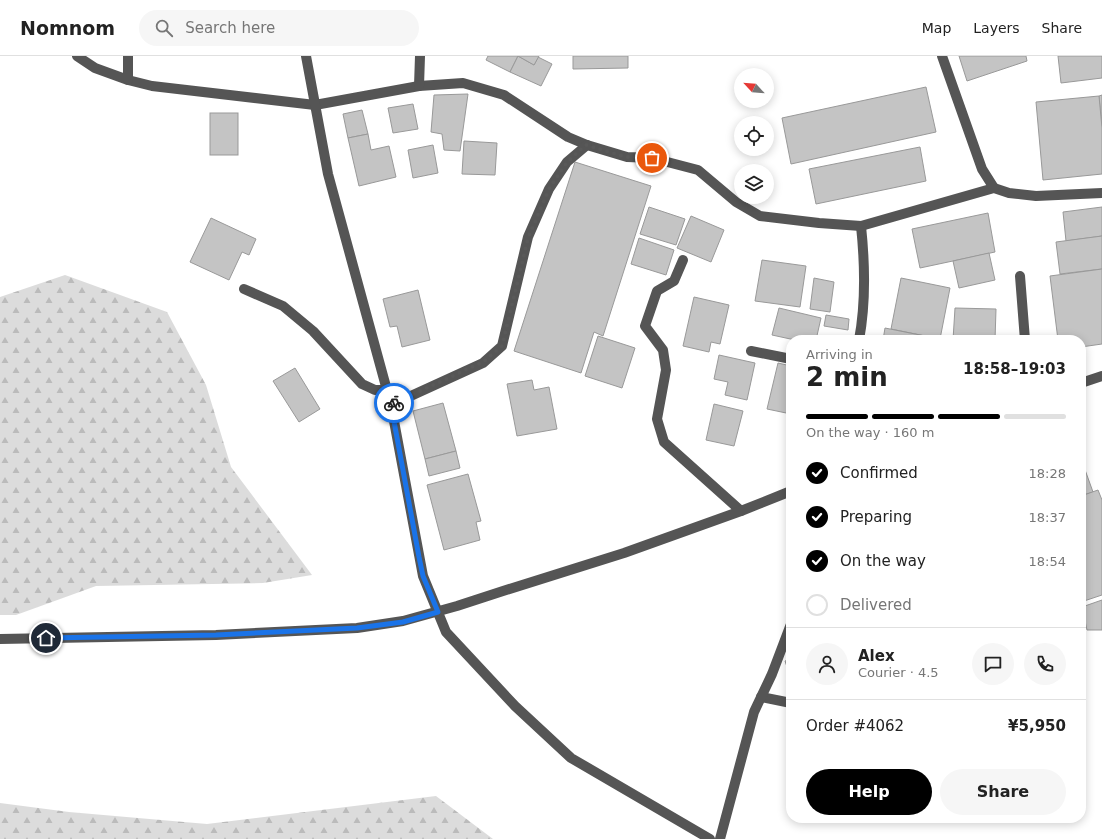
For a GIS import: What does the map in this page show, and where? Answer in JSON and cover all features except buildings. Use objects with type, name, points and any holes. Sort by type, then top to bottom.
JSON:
[{"type":"street","points":[[77,56],[95,68],[128,80],[152,86],[315,105],[419,86],[463,83],[504,95],[568,137],[586,145],[626,157],[652,158],[698,170],[736,202],[760,216],[861,226],[994,188],[1009,193],[1036,196],[1102,192]]},
{"type":"street","points":[[128,56],[128,80]]},
{"type":"street","points":[[306,56],[328,174],[391,405],[423,576],[446,632],[515,706],[571,758],[710,839]]},
{"type":"street","points":[[419,86],[420,56]]},
{"type":"street","points":[[942,56],[982,169],[994,188]]},
{"type":"street","points":[[391,405],[483,362],[502,346],[528,238],[549,189],[567,162],[586,145]]},
{"type":"street","points":[[860,335],[863,322],[864,257],[861,226]]},
{"type":"street","points":[[683,260],[674,281],[656,291],[646,326],[663,350],[666,370],[657,418],[664,442],[741,511]]},
{"type":"street","points":[[1020,276],[1025,335]]},
{"type":"street","points":[[244,289],[283,306],[313,331],[362,384],[375,390],[387,390]]},
{"type":"street","points":[[751,351],[786,358]]},
{"type":"street","points":[[1086,381],[1102,376]]},
{"type":"street","points":[[0,639],[216,635],[357,628],[403,622],[624,553],[741,511],[786,493]]},
{"type":"street","points":[[720,839],[754,712],[772,674],[786,637]]},
{"type":"street","points":[[761,697],[786,702]]},
{"type":"green space","points":[[65,275],[167,312],[206,385],[231,467],[312,575],[263,583],[96,586],[16,615],[0,615],[0,297]]},
{"type":"green space","points":[[436,796],[493,839],[0,839],[0,803],[69,812],[207,824]]},
{"type":"way so far","points":[[394,403],[483,362],[502,346],[528,238],[549,189],[567,162],[586,145],[626,157],[652,158]]},
{"type":"route","points":[[46,638],[216,635],[357,628],[403,622],[438,612],[423,576],[419,557],[391,405],[394,403]]}]
